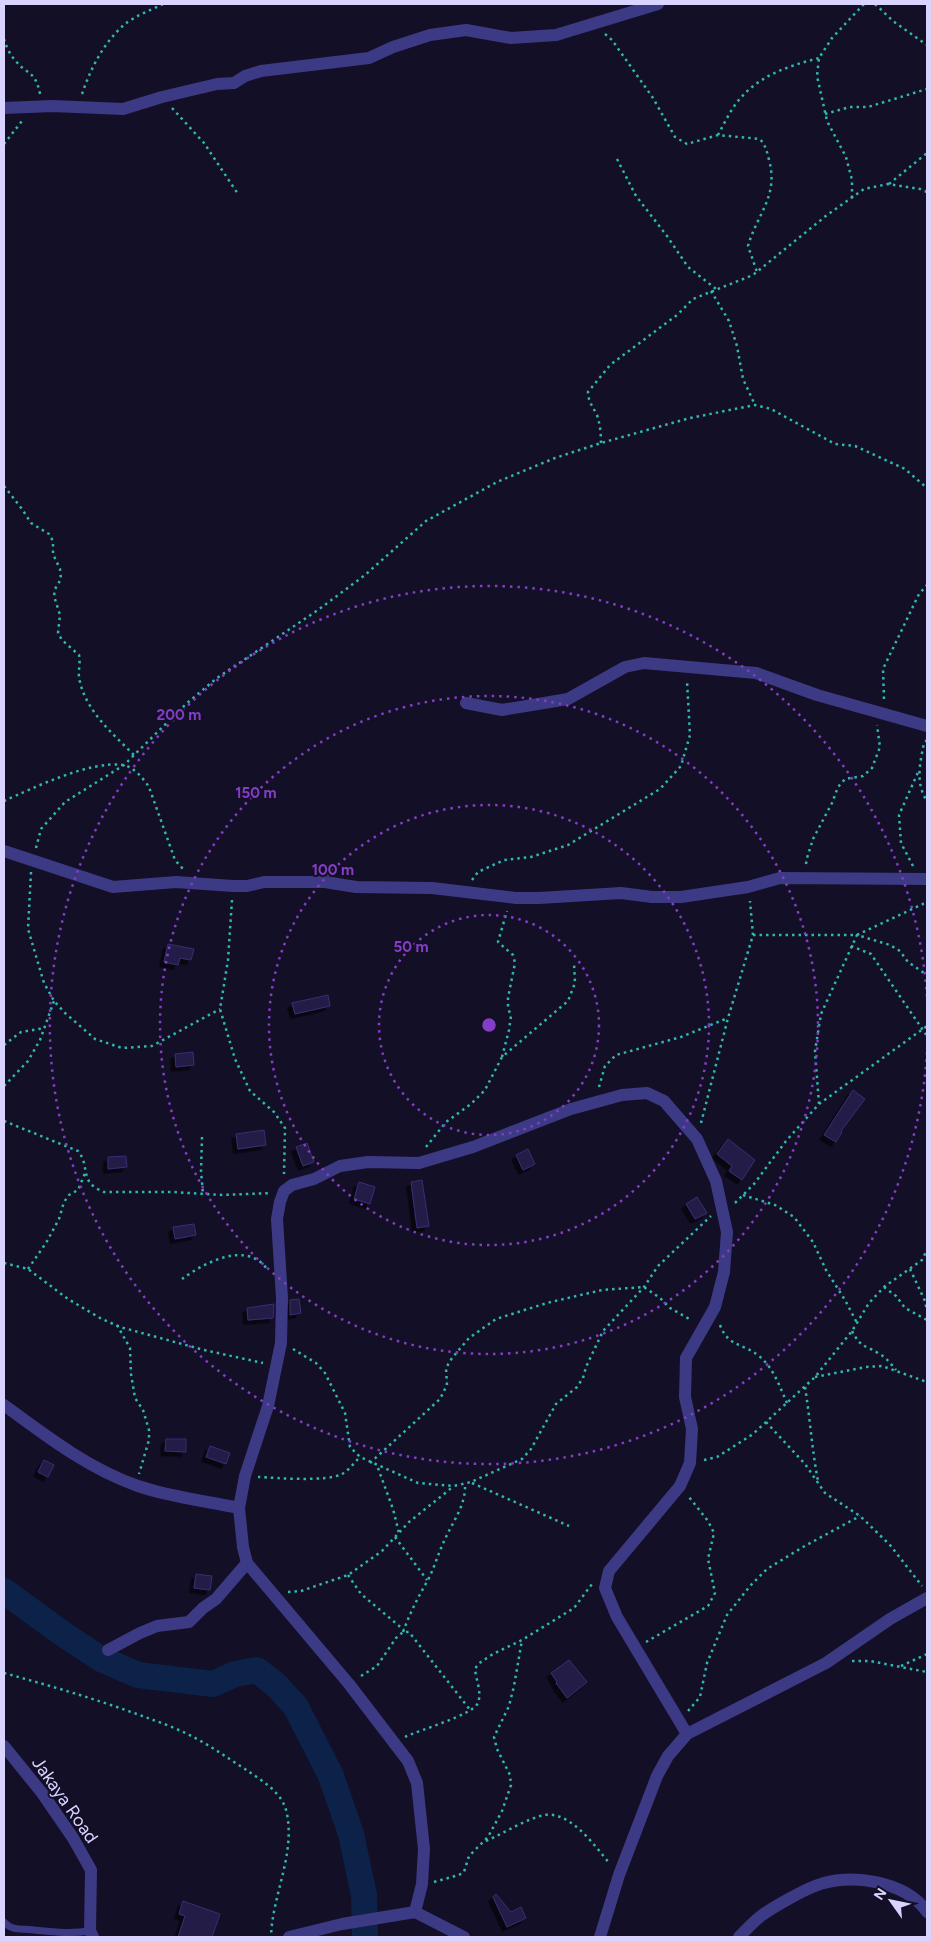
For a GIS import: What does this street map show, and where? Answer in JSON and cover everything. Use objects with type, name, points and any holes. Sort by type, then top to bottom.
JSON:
[{"type":"street","points":[[4,108],[123,109],[162,97],[217,84],[234,83],[245,76],[261,71],[369,58],[430,34],[466,30],[511,38],[556,35],[658,4]]},
{"type":"street","points":[[466,703],[502,710],[568,699],[624,667],[644,663],[756,673],[817,694],[927,726]]},
{"type":"street","points":[[4,851],[113,887],[176,882],[247,886],[264,882],[320,882],[356,887],[463,890],[516,898],[626,893],[652,897],[681,897],[748,887],[780,878],[924,879]]},
{"type":"street","points":[[415,1912],[422,1884],[424,1849],[417,1783],[408,1762],[349,1684],[247,1563],[243,1547],[239,1508],[245,1476],[268,1406],[281,1343],[281,1282],[277,1220],[284,1191],[292,1185],[314,1179],[340,1166],[368,1162],[420,1163],[473,1147],[570,1109],[622,1095],[647,1093],[664,1101],[697,1139],[716,1182],[727,1232],[724,1272],[715,1307],[686,1358],[685,1397],[692,1429],[690,1463],[680,1486],[609,1571],[605,1588],[616,1617],[687,1734]]},
{"type":"street","points":[[4,1405],[50,1438],[102,1470],[136,1485],[151,1490],[239,1508]]},
{"type":"street","points":[[108,1650],[157,1626],[189,1622],[203,1608],[216,1599],[247,1563]]},
{"type":"street","points":[[600,1937],[619,1875],[657,1776],[668,1756],[687,1734],[826,1663],[890,1620],[927,1598]]},
{"type":"street","name":"Jakaya Road","points":[[4,1746],[42,1793],[73,1838],[91,1870],[92,1934]]},
{"type":"street","points":[[739,1937],[761,1916],[816,1885],[839,1880],[887,1884],[902,1890],[922,1904],[927,1912]]},
{"type":"street","points":[[289,1937],[342,1924],[415,1912],[464,1937]]},
{"type":"lane","points":[[4,1922],[8,1927],[17,1930],[92,1934]]},
{"type":"path","points":[[77,108],[90,71],[103,48],[125,24],[163,4]]},
{"type":"path","points":[[852,198],[852,180],[846,156],[827,121],[817,76],[820,58],[832,38],[864,4]]},
{"type":"path","points":[[875,4],[893,22],[927,45]]},
{"type":"path","points":[[594,23],[612,40],[653,98],[675,137],[688,144],[718,135],[760,139],[765,145],[772,170],[772,189],[748,246],[757,272]]},
{"type":"path","points":[[4,39],[14,60],[30,72],[38,84],[40,99],[4,144]]},
{"type":"path","points":[[718,135],[737,101],[755,83],[784,68],[820,58]]},
{"type":"path","points":[[825,114],[850,107],[868,107],[927,89]]},
{"type":"path","points":[[162,97],[204,143],[238,194]]},
{"type":"path","points":[[888,184],[927,153]]},
{"type":"path","points":[[617,159],[636,196],[688,267],[716,289]]},
{"type":"path","points":[[601,443],[602,430],[588,398],[588,392],[610,365],[677,315],[694,298],[757,272],[820,220],[864,189],[888,184],[920,189],[927,192]]},
{"type":"path","points":[[711,291],[729,321],[737,346],[743,379],[755,405]]},
{"type":"path","points":[[220,1009],[152,1046],[122,1048],[95,1039],[65,1013],[54,1001],[44,983],[28,929],[32,860],[42,829],[65,802],[124,765],[186,704],[217,678],[326,604],[365,575],[426,520],[497,482],[556,458],[601,443],[690,418],[755,405],[771,410],[835,444],[855,446],[906,469],[927,488]]},
{"type":"path","points":[[4,486],[31,523],[49,534],[53,541],[53,554],[60,569],[61,579],[55,589],[54,596],[60,615],[58,633],[62,640],[79,655],[79,681],[87,702],[108,729],[134,755]]},
{"type":"path","points":[[891,715],[883,698],[883,669],[919,594],[927,585]]},
{"type":"path","points":[[463,890],[478,872],[504,860],[531,857],[568,845],[660,789],[681,766],[690,735],[687,666]]},
{"type":"path","points":[[806,878],[807,858],[813,839],[832,803],[838,787],[845,780],[863,776],[872,768],[880,747],[875,710]]},
{"type":"path","points":[[924,879],[901,843],[899,815],[918,770],[924,744],[927,740]]},
{"type":"path","points":[[4,801],[83,770],[105,765],[124,765],[142,777],[148,787],[175,860],[199,884]]},
{"type":"path","points":[[918,770],[923,794],[927,801]]},
{"type":"path","points":[[4,1121],[78,1151],[84,1157],[85,1172],[89,1183],[104,1192],[258,1195],[284,1191],[285,1128],[274,1112],[250,1090],[235,1059],[220,1009],[228,960],[233,886]]},
{"type":"path","points":[[697,1139],[728,1018],[754,935],[748,887]]},
{"type":"path","points":[[411,1162],[446,1122],[471,1104],[485,1090],[502,1057],[511,1016],[508,1008],[508,998],[515,962],[513,955],[498,942],[506,912],[516,898]]},
{"type":"path","points":[[819,1104],[815,1051],[821,1014],[851,946],[857,935],[927,902]]},
{"type":"path","points":[[754,935],[857,935],[890,945],[900,952],[908,962],[927,974]]},
{"type":"path","points":[[851,946],[870,954],[927,1036]]},
{"type":"path","points":[[502,1057],[568,1001],[575,983],[574,962]]},
{"type":"path","points":[[4,1086],[28,1061],[40,1040],[54,1001]]},
{"type":"path","points":[[596,1102],[604,1066],[616,1055],[681,1037],[728,1018]]},
{"type":"path","points":[[281,1343],[304,1354],[325,1373],[345,1413],[350,1447],[360,1457],[370,1463],[418,1484],[454,1486],[471,1482],[522,1460],[531,1449],[556,1404],[576,1387],[583,1378],[586,1367],[603,1331],[644,1287],[658,1266],[754,1184],[786,1141],[819,1104],[927,1026]]},
{"type":"path","points":[[4,1045],[21,1032],[45,1028]]},
{"type":"path","points":[[202,1136],[200,1171],[204,1194]]},
{"type":"path","points":[[28,1269],[46,1243],[59,1219],[64,1202],[69,1195],[78,1190],[85,1172]]},
{"type":"path","points":[[743,1195],[774,1205],[794,1217],[813,1242],[826,1270],[845,1300],[856,1323]]},
{"type":"path","points":[[690,1463],[717,1457],[752,1434],[805,1387],[852,1330],[869,1303],[884,1287],[922,1260],[927,1250]]},
{"type":"path","points":[[182,1279],[209,1262],[233,1256],[249,1256],[262,1262],[268,1272],[281,1282]]},
{"type":"path","points":[[922,1260],[927,1260]]},
{"type":"path","points":[[4,1263],[28,1269],[68,1299],[100,1318],[117,1325],[204,1350],[277,1366]]},
{"type":"path","points":[[909,1269],[927,1312]]},
{"type":"path","points":[[370,1463],[440,1399],[447,1385],[446,1368],[452,1358],[469,1338],[496,1319],[547,1303],[602,1290],[644,1287],[670,1308],[704,1326]]},
{"type":"path","points":[[884,1287],[896,1296],[905,1308],[927,1320]]},
{"type":"path","points":[[715,1307],[725,1337],[759,1356],[769,1367],[787,1403]]},
{"type":"path","points":[[117,1325],[130,1348],[131,1374],[135,1398],[143,1410],[149,1430],[149,1440],[136,1485]]},
{"type":"path","points":[[852,1330],[859,1344],[886,1359],[897,1371]]},
{"type":"path","points":[[815,1377],[866,1367],[882,1366],[927,1382]]},
{"type":"path","points":[[805,1387],[810,1417],[812,1452],[818,1483]]},
{"type":"path","points":[[766,1422],[806,1464],[825,1493],[860,1516],[890,1545],[927,1593]]},
{"type":"path","points":[[245,1476],[288,1478],[334,1476],[346,1471],[360,1457]]},
{"type":"path","points":[[377,1466],[393,1509],[399,1533]]},
{"type":"path","points":[[471,1482],[569,1526]]},
{"type":"path","points":[[349,1684],[377,1666],[403,1631],[412,1606],[427,1580],[460,1508],[465,1496],[465,1484]]},
{"type":"path","points":[[274,1594],[302,1591],[348,1576],[382,1551],[409,1522],[454,1486]]},
{"type":"path","points":[[636,1648],[708,1606],[715,1593],[708,1559],[714,1533],[700,1509],[680,1486]]},
{"type":"path","points":[[679,1721],[700,1698],[707,1663],[715,1640],[727,1615],[750,1586],[767,1569],[802,1547],[860,1516]]},
{"type":"path","points":[[395,1537],[427,1580]]},
{"type":"path","points":[[393,1742],[471,1711],[478,1704],[479,1697],[475,1669],[478,1664],[574,1608],[588,1587],[609,1571]]},
{"type":"path","points":[[348,1576],[362,1594],[403,1631],[411,1634],[471,1711]]},
{"type":"path","points":[[422,1884],[462,1874],[469,1856],[485,1841],[502,1811],[511,1785],[510,1774],[497,1749],[494,1737],[511,1699],[522,1640]]},
{"type":"path","points":[[900,1666],[927,1654]]},
{"type":"path","points":[[826,1663],[870,1661],[927,1672]]},
{"type":"path","points":[[4,1674],[125,1710],[168,1726],[196,1738],[267,1784],[284,1801],[288,1816],[288,1844],[285,1869],[271,1921],[271,1937]]},
{"type":"path","points":[[485,1841],[541,1815],[550,1814],[563,1817],[593,1843],[619,1875]]},
{"type":"building","points":[[168,944],[194,949],[191,960],[180,958],[178,965],[164,962]]},
{"type":"building","points":[[328,995],[330,1006],[295,1014],[292,1003]]},
{"type":"building","points":[[193,1052],[194,1065],[176,1067],[175,1054]]},
{"type":"building","points":[[853,1090],[865,1099],[841,1131],[836,1142],[824,1135]]},
{"type":"building","points":[[264,1130],[266,1145],[238,1149],[236,1134]]},
{"type":"building","points":[[728,1139],[755,1160],[742,1180],[729,1171],[732,1166],[717,1154]]},
{"type":"building","points":[[307,1143],[314,1162],[303,1166],[296,1147]]},
{"type":"building","points":[[528,1149],[535,1164],[523,1170],[516,1155]]},
{"type":"building","points":[[126,1156],[127,1167],[108,1169],[108,1157]]},
{"type":"building","points":[[422,1180],[429,1226],[417,1228],[411,1182]]},
{"type":"building","points":[[359,1182],[375,1187],[370,1204],[354,1199]]},
{"type":"building","points":[[697,1197],[707,1213],[695,1219],[686,1204]]},
{"type":"building","points":[[194,1224],[196,1235],[175,1239],[173,1227]]},
{"type":"building","points":[[299,1299],[301,1313],[290,1315],[290,1300]]},
{"type":"building","points":[[274,1304],[273,1318],[248,1320],[247,1308]]},
{"type":"building","points":[[166,1439],[186,1439],[186,1452],[165,1451]]},
{"type":"building","points":[[210,1446],[230,1453],[226,1464],[206,1457]]},
{"type":"building","points":[[44,1460],[54,1465],[48,1477],[38,1472]]},
{"type":"building","points":[[196,1574],[212,1576],[210,1590],[194,1588]]},
{"type":"building","points":[[569,1660],[587,1682],[567,1698],[551,1673]]},
{"type":"building","points":[[496,1894],[511,1912],[521,1907],[526,1918],[507,1927],[493,1897]]},
{"type":"building","points":[[183,1901],[220,1914],[212,1937],[178,1937],[185,1916],[179,1914]]},
{"type":"waterway","points":[[4,1591],[101,1659],[138,1675],[213,1684],[235,1674],[257,1670],[277,1686],[296,1707],[331,1776],[351,1834],[364,1895],[365,1937]]}]
